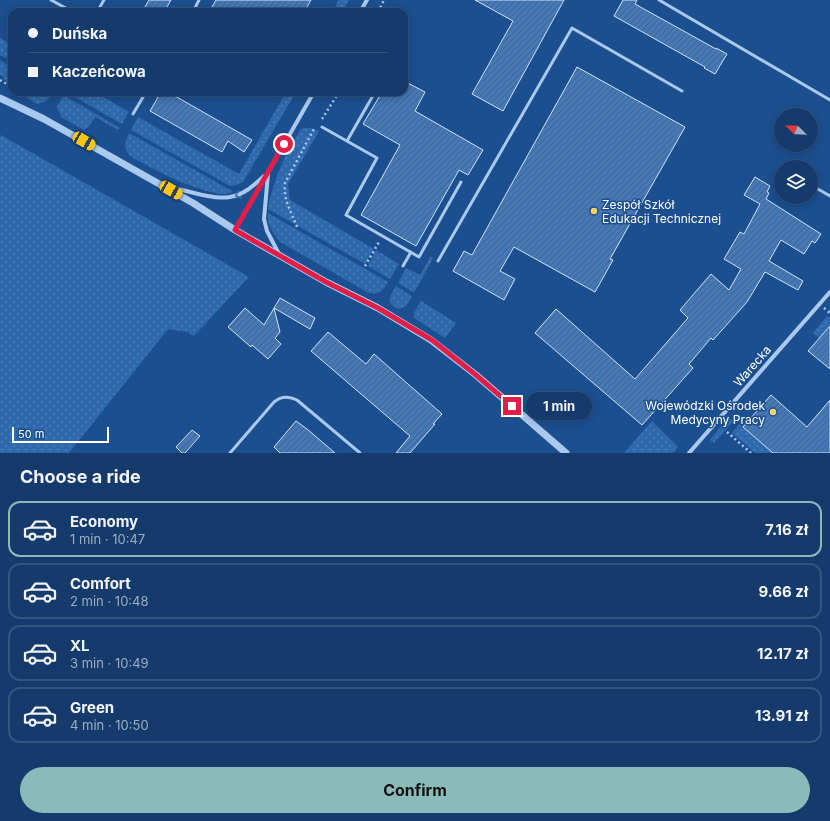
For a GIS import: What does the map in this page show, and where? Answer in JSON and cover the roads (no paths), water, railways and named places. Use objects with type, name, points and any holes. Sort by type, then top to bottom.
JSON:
[{"type":"street","points":[[235,230],[312,96]]},
{"type":"street","points":[[0,98],[29,111],[160,184],[235,230],[326,282],[378,308],[432,340],[476,375],[566,453]]},
{"type":"street","points":[[160,184],[211,196],[230,197],[241,194],[253,187],[268,172]]},
{"type":"street","points":[[268,172],[264,219],[267,230],[279,255]]},
{"type":"street","name":"Warecka","points":[[689,453],[830,292]]},
{"type":"lane","points":[[51,0],[66,8]]},
{"type":"lane","points":[[659,0],[830,100]]},
{"type":"lane","points":[[438,261],[572,28],[682,90]]},
{"type":"lane","points":[[133,114],[144,96]]},
{"type":"lane","points":[[347,141],[373,96]]},
{"type":"lane","points":[[322,127],[377,158],[346,215],[419,257],[461,182]]},
{"type":"lane","points":[[818,190],[830,196]]},
{"type":"lane","points":[[403,266],[411,252]]},
{"type":"lane","points":[[230,453],[274,402],[278,398],[285,397],[297,400],[360,453]]},
{"type":"place","name":"Zespół Szkół Edukacji Technicznej","points":[[594,211]]},
{"type":"place","name":"Wojewódzki Ośrodek Medycyny Pracy","points":[[773,412]]}]
